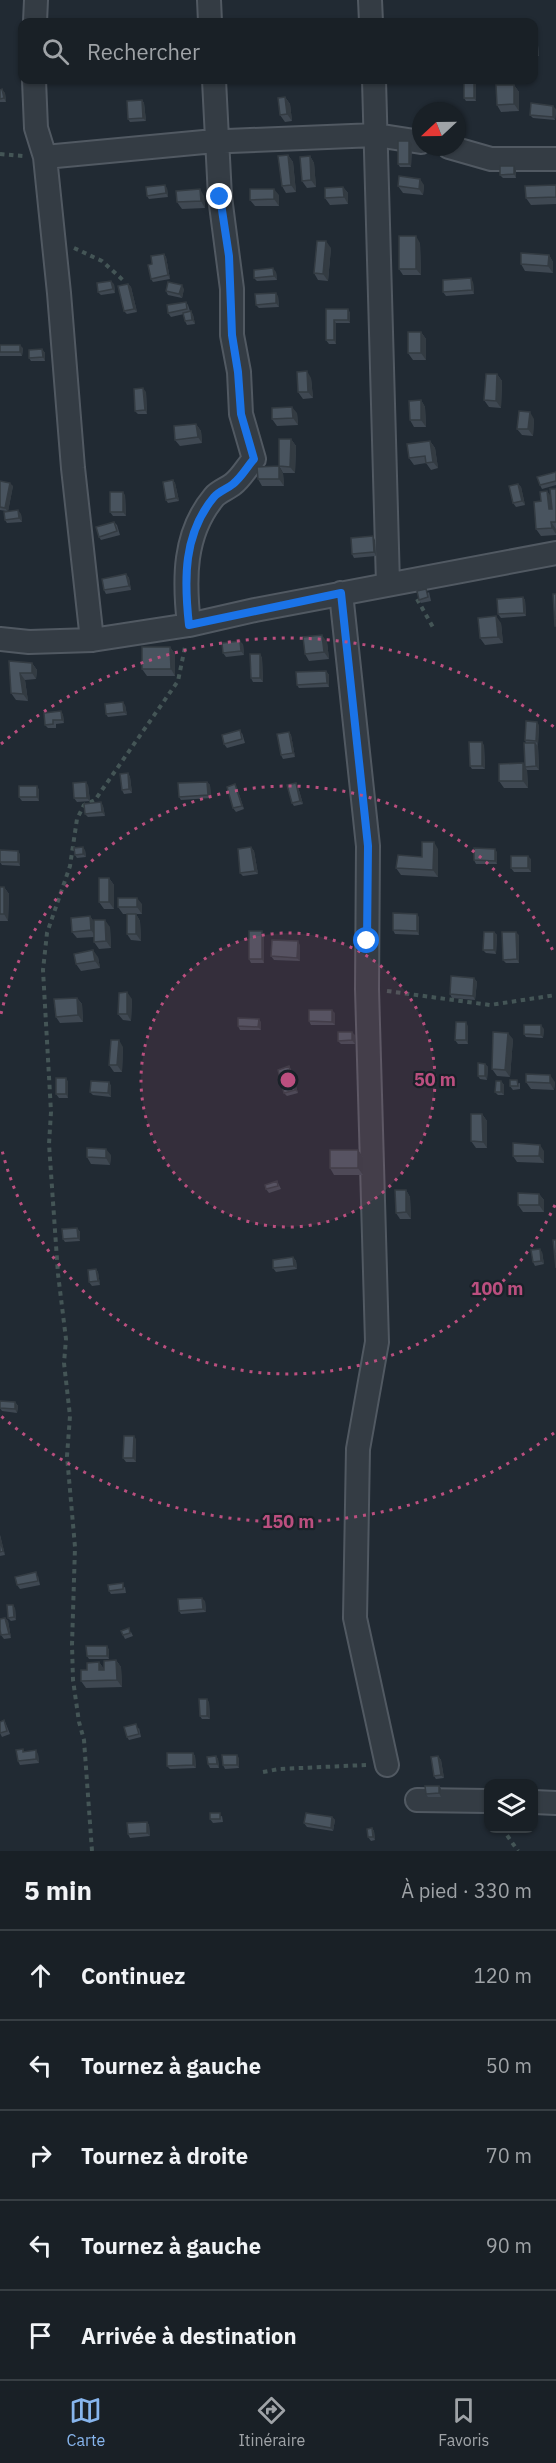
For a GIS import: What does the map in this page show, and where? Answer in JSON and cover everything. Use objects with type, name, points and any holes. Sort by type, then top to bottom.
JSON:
[{"type":"street","points":[[35,18],[36,0]]},
{"type":"street","points":[[209,0],[210,18]]},
{"type":"street","points":[[370,0],[371,18]]},
{"type":"street","points":[[34,84],[36,128],[45,157],[73,468],[92,640]]},
{"type":"street","points":[[189,625],[185,586],[188,554],[198,518],[216,494],[235,483],[254,459],[241,414],[232,335],[231,278],[220,197],[214,84]]},
{"type":"street","points":[[374,84],[398,582]]},
{"type":"street","points":[[45,157],[218,142],[376,135],[412,141]]},
{"type":"street","points":[[466,152],[492,159],[556,159]]},
{"type":"street","points":[[0,639],[29,642],[92,640],[189,625],[341,593],[556,553]]},
{"type":"street","points":[[341,593],[368,846],[367,988],[377,1342],[358,1449],[355,1618],[387,1765]]},
{"type":"street","points":[[417,1800],[484,1802]]},
{"type":"street","points":[[538,1802],[556,1803]]},
{"type":"path","points":[[52,236],[102,261],[125,282]]},
{"type":"path","points":[[398,582],[434,629]]},
{"type":"path","points":[[92,1851],[84,1740],[73,1680],[75,1547],[67,1456],[70,1416],[64,1363],[66,1340],[58,1275],[49,1144],[51,1112],[43,970],[47,933],[70,866],[77,819],[84,806],[95,800],[178,681],[189,625]]},
{"type":"path","points":[[367,988],[490,1005],[556,995]]},
{"type":"path","points":[[262,1772],[279,1769],[387,1765]]},
{"type":"path","points":[[505,1833],[518,1851]]},
{"type":"building","points":[[464,84],[474,84],[474,98],[464,98]]},
{"type":"building","points":[[496,85],[514,85],[514,104],[497,105]]},
{"type":"building","points":[[2,89],[4,98],[0,99],[0,90]]},
{"type":"building","points":[[285,97],[287,114],[280,115],[278,98]]},
{"type":"building","points":[[142,100],[143,118],[128,119],[127,101]]},
{"type":"building","points":[[531,103],[553,106],[553,117],[530,115]]},
{"type":"building","points":[[398,141],[409,141],[409,164],[398,164]]},
{"type":"building","points":[[288,155],[291,185],[282,186],[278,156]]},
{"type":"building","points":[[310,156],[311,180],[302,181],[300,157]]},
{"type":"building","points":[[500,166],[514,166],[514,174],[500,175]]},
{"type":"building","points":[[399,176],[420,179],[419,189],[398,186]]},
{"type":"building","points":[[165,185],[166,193],[147,196],[146,187]]},
{"type":"building","points":[[556,185],[556,197],[526,198],[525,186]]},
{"type":"building","points":[[343,187],[344,197],[325,198],[325,188]]},
{"type":"building","points":[[200,189],[201,201],[177,202],[176,191]]},
{"type":"building","points":[[250,189],[274,189],[274,199],[250,200]]},
{"type":"building","points":[[399,236],[416,236],[416,269],[399,269]]},
{"type":"building","points":[[317,241],[326,241],[323,274],[314,273]]},
{"type":"building","points":[[521,253],[549,255],[548,266],[521,264]]},
{"type":"building","points":[[164,254],[168,275],[151,279],[148,265],[152,264],[151,256]]},
{"type":"building","points":[[273,268],[274,276],[254,278],[254,270]]},
{"type":"building","points":[[471,278],[472,290],[443,292],[443,280]]},
{"type":"building","points":[[111,281],[113,289],[98,292],[97,283]]},
{"type":"building","points":[[168,282],[182,285],[179,294],[166,291]]},
{"type":"building","points":[[128,284],[134,309],[124,311],[118,286]]},
{"type":"building","points":[[276,293],[276,303],[256,305],[255,294]]},
{"type":"building","points":[[186,302],[187,309],[168,313],[167,305]]},
{"type":"building","points":[[326,309],[348,309],[348,320],[334,320],[334,340],[326,340]]},
{"type":"building","points":[[191,311],[192,320],[185,321],[183,313]]},
{"type":"building","points":[[408,332],[421,332],[421,353],[408,353]]},
{"type":"building","points":[[0,345],[20,345],[20,352],[0,352]]},
{"type":"building","points":[[42,349],[43,357],[29,358],[29,350]]},
{"type":"building","points":[[307,371],[308,392],[298,392],[297,372]]},
{"type":"building","points":[[486,374],[497,374],[496,401],[484,400]]},
{"type":"building","points":[[143,388],[145,410],[135,411],[134,389]]},
{"type":"building","points":[[421,400],[421,420],[410,420],[409,401]]},
{"type":"building","points":[[292,407],[293,418],[272,419],[272,408]]},
{"type":"building","points":[[519,411],[530,412],[528,429],[517,429]]},
{"type":"building","points":[[196,424],[198,437],[175,440],[174,426]]},
{"type":"building","points":[[279,439],[291,439],[290,467],[279,466]]},
{"type":"building","points":[[430,441],[433,462],[426,463],[425,456],[409,458],[407,444]]},
{"type":"building","points":[[279,466],[279,479],[258,479],[257,467]]},
{"type":"building","points":[[556,472],[556,481],[540,485],[537,477]]},
{"type":"building","points":[[173,480],[176,498],[166,500],[163,482]]},
{"type":"building","points":[[0,481],[10,483],[5,508],[0,507]]},
{"type":"building","points":[[518,484],[522,501],[513,503],[509,486]]},
{"type":"building","points":[[550,489],[556,489],[556,522],[551,522],[552,528],[536,529],[534,502],[541,501],[540,492],[547,491],[549,509],[552,509]]},
{"type":"building","points":[[110,492],[123,492],[123,512],[110,512]]},
{"type":"building","points":[[18,510],[19,518],[5,520],[4,512]]},
{"type":"building","points":[[114,522],[117,531],[99,537],[96,527]]},
{"type":"building","points":[[373,536],[374,552],[352,554],[351,538]]},
{"type":"building","points":[[126,574],[129,586],[104,590],[102,579]]},
{"type":"building","points":[[426,589],[428,597],[419,600],[417,591]]},
{"type":"building","points":[[553,594],[556,594],[556,626],[555,626]]},
{"type":"building","points":[[523,597],[524,613],[498,614],[497,599]]},
{"type":"building","points":[[496,616],[498,637],[480,638],[478,618]]},
{"type":"building","points":[[322,635],[324,652],[305,654],[303,637]]},
{"type":"building","points":[[240,641],[241,651],[223,653],[222,643]]},
{"type":"building","points":[[142,647],[170,647],[171,669],[142,669]]},
{"type":"building","points":[[250,654],[260,654],[260,678],[251,678]]},
{"type":"building","points":[[9,661],[32,663],[32,673],[20,673],[23,694],[11,693]]},
{"type":"building","points":[[326,671],[327,683],[297,685],[296,672]]},
{"type":"building","points":[[123,702],[124,712],[106,714],[105,704]]},
{"type":"building","points":[[61,711],[62,720],[53,720],[53,724],[45,725],[44,713]]},
{"type":"building","points":[[526,721],[537,722],[536,741],[525,740]]},
{"type":"building","points":[[240,730],[242,739],[224,744],[222,735]]},
{"type":"building","points":[[289,732],[293,753],[281,755],[277,734]]},
{"type":"building","points":[[469,742],[482,742],[482,766],[470,766]]},
{"type":"building","points":[[524,743],[535,743],[536,766],[525,767]]},
{"type":"building","points":[[523,763],[523,781],[499,781],[499,764]]},
{"type":"building","points":[[128,773],[129,789],[122,790],[120,774]]},
{"type":"building","points":[[86,782],[87,798],[74,798],[73,783]]},
{"type":"building","points":[[207,782],[208,795],[179,797],[178,783]]},
{"type":"building","points":[[296,783],[300,801],[292,803],[287,785]]},
{"type":"building","points":[[235,784],[242,806],[233,808],[227,787]]},
{"type":"building","points":[[19,786],[37,786],[37,797],[19,797]]},
{"type":"building","points":[[101,802],[102,812],[85,814],[84,804]]},
{"type":"building","points":[[422,842],[434,842],[433,870],[396,868],[398,855],[422,857]]},
{"type":"building","points":[[83,847],[83,854],[75,855],[74,848]]},
{"type":"building","points":[[251,847],[255,871],[240,873],[238,849]]},
{"type":"building","points":[[474,848],[495,849],[495,861],[474,860]]},
{"type":"building","points":[[0,850],[18,851],[18,862],[0,862]]},
{"type":"building","points":[[511,856],[528,856],[528,868],[511,868]]},
{"type":"building","points":[[99,878],[109,878],[109,902],[99,902]]},
{"type":"building","points":[[0,887],[4,887],[4,914],[0,914]]},
{"type":"building","points":[[118,898],[137,898],[137,907],[118,907]]},
{"type":"building","points":[[393,913],[417,914],[417,931],[393,930]]},
{"type":"building","points":[[127,914],[136,914],[136,934],[127,934]]},
{"type":"building","points":[[90,916],[91,930],[72,932],[71,918]]},
{"type":"building","points":[[94,920],[105,920],[106,941],[94,942]]},
{"type":"building","points":[[249,931],[262,931],[262,959],[249,959]]},
{"type":"building","points":[[484,932],[494,932],[494,950],[483,950]]},
{"type":"building","points":[[502,932],[516,932],[517,959],[503,960]]},
{"type":"building","points":[[272,940],[298,941],[297,958],[271,956]]},
{"type":"building","points":[[93,950],[95,961],[76,964],[74,954]]},
{"type":"building","points":[[451,976],[474,978],[473,996],[450,994]]},
{"type":"building","points":[[127,992],[127,1014],[118,1014],[119,993]]},
{"type":"building","points":[[77,998],[78,1015],[56,1017],[54,999]]},
{"type":"building","points":[[309,1010],[332,1010],[332,1022],[309,1021]]},
{"type":"building","points":[[238,1018],[259,1019],[258,1027],[238,1026]]},
{"type":"building","points":[[456,1022],[466,1022],[466,1040],[455,1040]]},
{"type":"building","points":[[524,1025],[541,1025],[541,1035],[524,1034]]},
{"type":"building","points":[[338,1032],[352,1032],[352,1040],[338,1041]]},
{"type":"building","points":[[493,1032],[508,1033],[505,1070],[492,1069]]},
{"type":"building","points":[[111,1040],[119,1040],[117,1065],[109,1065]]},
{"type":"building","points":[[478,1063],[485,1064],[485,1076],[478,1076]]},
{"type":"building","points":[[289,1066],[295,1090],[284,1093],[278,1070]]},
{"type":"building","points":[[526,1074],[550,1075],[550,1083],[526,1082]]},
{"type":"building","points":[[56,1078],[66,1078],[66,1094],[56,1094]]},
{"type":"building","points":[[510,1080],[517,1080],[518,1086],[510,1086]]},
{"type":"building","points":[[91,1081],[109,1082],[108,1093],[90,1092]]},
{"type":"building","points":[[496,1081],[501,1081],[501,1092],[495,1092]]},
{"type":"building","points":[[471,1114],[482,1114],[483,1142],[471,1141]]},
{"type":"building","points":[[513,1143],[540,1145],[539,1156],[513,1156]]},
{"type":"building","points":[[87,1148],[106,1149],[106,1158],[87,1157]]},
{"type":"building","points":[[330,1150],[358,1150],[358,1168],[330,1168]]},
{"type":"building","points":[[277,1181],[278,1186],[266,1189],[265,1185]]},
{"type":"building","points":[[395,1190],[406,1190],[406,1212],[396,1213]]},
{"type":"building","points":[[518,1193],[539,1194],[539,1205],[518,1205]]},
{"type":"building","points":[[77,1228],[78,1238],[63,1239],[62,1229]]},
{"type":"building","points":[[553,1240],[556,1240],[556,1268]]},
{"type":"building","points":[[540,1249],[541,1261],[533,1262],[531,1250]]},
{"type":"building","points":[[293,1257],[294,1266],[273,1268],[273,1260]]},
{"type":"building","points":[[96,1269],[98,1281],[89,1282],[88,1270]]},
{"type":"building","points":[[0,1401],[15,1402],[15,1409],[0,1408]]},
{"type":"building","points":[[124,1436],[134,1436],[133,1458],[123,1458]]},
{"type":"building","points":[[36,1572],[38,1581],[17,1585],[15,1577]]},
{"type":"building","points":[[123,1583],[123,1589],[109,1591],[108,1585]]},
{"type":"building","points":[[202,1598],[203,1609],[179,1611],[178,1599]]},
{"type":"building","points":[[7,1605],[13,1605],[14,1617],[8,1618]]},
{"type":"building","points":[[5,1618],[9,1634],[1,1635],[0,1619]]},
{"type":"building","points":[[129,1628],[130,1633],[123,1635],[121,1631]]},
{"type":"building","points":[[86,1646],[107,1646],[107,1656],[87,1656]]},
{"type":"building","points":[[116,1660],[117,1680],[81,1681],[81,1670],[87,1670],[87,1663],[99,1662],[99,1670],[104,1670],[104,1661]]},
{"type":"building","points":[[199,1699],[207,1699],[207,1716],[200,1716]]},
{"type":"building","points":[[4,1720],[7,1731],[0,1733],[0,1722]]},
{"type":"building","points":[[136,1724],[139,1734],[127,1737],[124,1727]]},
{"type":"building","points":[[23,1749],[23,1752],[36,1750],[36,1759],[18,1761],[16,1750]]},
{"type":"building","points":[[167,1753],[193,1753],[193,1765],[167,1766]]},
{"type":"building","points":[[222,1755],[237,1755],[237,1765],[223,1765]]},
{"type":"building","points":[[216,1756],[217,1764],[208,1764],[207,1757]]},
{"type":"building","points":[[438,1756],[441,1775],[434,1776],[431,1757]]},
{"type":"building","points":[[425,1786],[439,1786],[439,1793],[426,1794]]},
{"type":"building","points":[[210,1813],[220,1813],[220,1819],[210,1819]]},
{"type":"building","points":[[306,1813],[332,1817],[331,1828],[304,1823]]},
{"type":"building","points":[[147,1822],[147,1833],[128,1834],[127,1823]]},
{"type":"building","points":[[372,1828],[373,1837],[368,1837],[367,1829]]},
{"type":"route","points":[[220,197],[229,256],[232,335],[241,414],[254,459],[235,483],[216,494],[198,518],[188,554],[185,586],[189,625],[341,593],[368,846],[367,941]]}]
